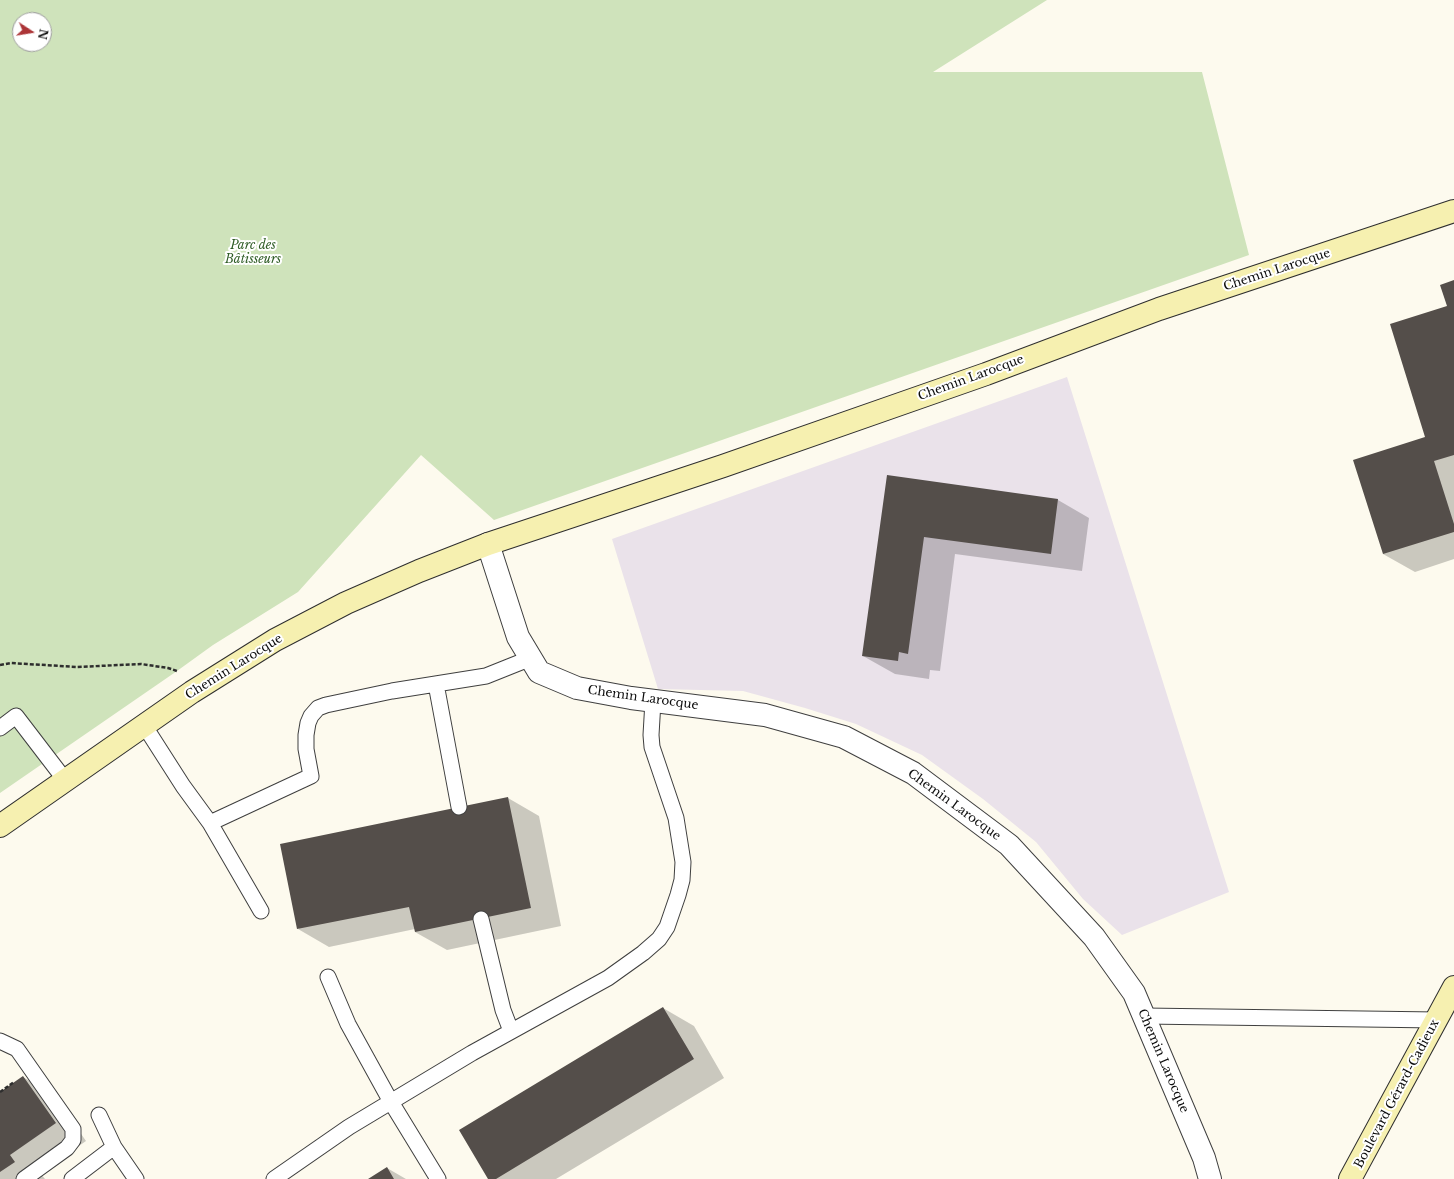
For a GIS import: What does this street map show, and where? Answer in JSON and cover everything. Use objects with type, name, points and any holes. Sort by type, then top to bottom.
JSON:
[{"type":"main road","name":"Chemin Larocque","points":[[0,826],[144,725],[237,663],[310,621],[346,603],[418,571],[488,544],[723,466],[979,376],[1158,309],[1454,211]]},
{"type":"main road","name":"Boulevard Gérard-Cadieux","points":[[1350,1179],[1454,987]]},
{"type":"street","name":"Chemin Larocque","points":[[488,544],[518,637],[539,672],[577,688],[653,701],[765,715],[844,737],[913,773],[1009,845],[1094,937],[1134,992],[1204,1158],[1210,1179]]},
{"type":"lane","points":[[210,823],[311,776],[306,749],[306,735],[308,723],[318,708],[392,691],[486,676],[531,658]]},
{"type":"lane","points":[[436,684],[458,807]]},
{"type":"lane","points":[[274,1179],[349,1127],[472,1053],[608,978],[643,953],[659,939],[667,927],[678,895],[682,880],[683,862],[676,818],[652,747],[651,735],[653,701]]},
{"type":"lane","points":[[0,728],[16,716],[65,780]]},
{"type":"lane","points":[[144,725],[183,786],[210,823],[261,911]]},
{"type":"lane","points":[[482,919],[502,1010],[511,1032]]},
{"type":"lane","points":[[328,977],[348,1024],[391,1102],[438,1179]]},
{"type":"lane","points":[[1144,1016],[1437,1020]]},
{"type":"lane","points":[[0,1042],[17,1049],[73,1129],[73,1140],[67,1148],[24,1179]]},
{"type":"lane","points":[[99,1115],[114,1147],[136,1179]]},
{"type":"lane","points":[[72,1179],[114,1147]]},
{"type":"path","points":[[0,666],[11,663],[77,667],[141,664],[178,671]]},
{"type":"path","points":[[0,1092],[18,1080]]},
{"type":"shaded area","points":[[1067,377],[1229,892],[1122,935],[1083,899],[1036,842],[983,799],[922,755],[856,724],[743,691],[658,689],[612,539]]},
{"type":"green space","name":"Parc des Bâtisseurs","points":[[0,0],[1047,0],[933,72],[1202,72],[1249,255],[494,520],[421,455],[298,592],[213,645],[0,793]]},
{"type":"building","points":[[1454,280],[1454,455],[1434,461],[1454,524],[1454,532],[1383,554],[1353,460],[1425,437],[1390,324],[1447,306],[1440,285]]},
{"type":"building","points":[[887,475],[1058,499],[1051,554],[924,537],[908,654],[899,652],[898,661],[862,656]]},
{"type":"building","points":[[508,797],[531,908],[415,932],[409,907],[297,929],[280,844]]},
{"type":"building","points":[[663,1007],[694,1059],[496,1179],[488,1179],[459,1130]]},
{"type":"building","points":[[23,1076],[56,1123],[10,1155],[15,1162],[0,1172],[0,1092]]},
{"type":"building","points":[[387,1167],[394,1179],[368,1179]]}]
